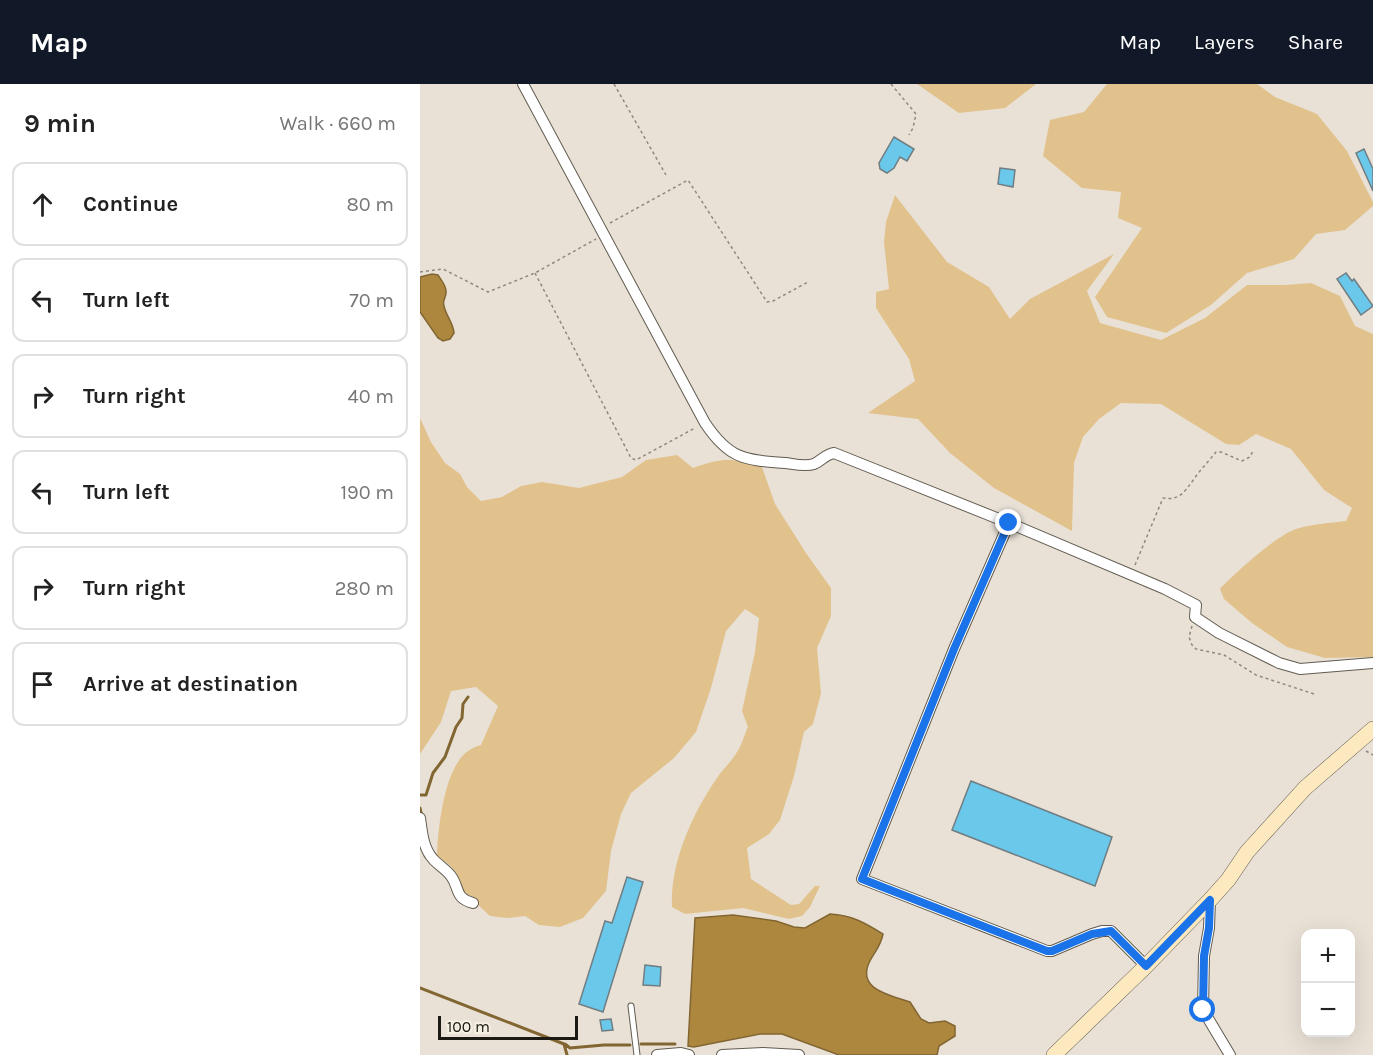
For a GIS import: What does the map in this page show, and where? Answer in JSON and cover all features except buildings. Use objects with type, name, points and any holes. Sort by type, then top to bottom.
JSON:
[{"type":"street","points":[[523,84],[705,423],[723,447],[743,457],[804,465],[813,464],[834,453],[1131,574],[1196,605],[1195,617],[1219,633],[1279,663],[1300,669],[1373,663]]},
{"type":"street","points":[[1009,523],[954,649],[862,879],[1047,951],[1102,931],[1111,931],[1146,966]]},
{"type":"street","points":[[1054,1055],[1210,900],[1228,880],[1246,852],[1305,788],[1373,729]]},
{"type":"street","points":[[420,818],[423,839],[428,852],[449,873],[456,890],[464,901],[473,903]]},
{"type":"street","points":[[1210,900],[1209,928],[1204,956],[1203,1010],[1230,1055]]},
{"type":"street","points":[[657,1055],[681,1053],[689,1055]]},
{"type":"street","points":[[722,1055],[763,1053],[799,1055]]},
{"type":"lane","points":[[631,1006],[637,1055]]},
{"type":"path","points":[[615,84],[666,175]]},
{"type":"path","points":[[891,84],[916,114],[914,128],[909,135]]},
{"type":"path","points":[[420,272],[443,269],[488,291],[535,273],[688,180],[766,302],[773,301],[808,282]]},
{"type":"path","points":[[535,273],[631,458],[636,459],[705,423]]},
{"type":"path","points":[[1131,574],[1163,498],[1171,500],[1186,492],[1216,452],[1242,461],[1250,457],[1253,451]]},
{"type":"path","points":[[1195,617],[1189,637],[1196,649],[1224,655],[1264,678],[1314,694]]},
{"type":"shaded area","points":[[917,84],[1036,84],[1005,108],[959,113]]},
{"type":"shaded area","points":[[1107,84],[1257,84],[1275,97],[1317,114],[1347,151],[1373,206],[1345,230],[1316,234],[1294,259],[1247,273],[1211,305],[1166,333],[1107,317],[1095,297],[1142,228],[1118,218],[1121,192],[1082,188],[1043,156],[1050,120],[1084,112]]},
{"type":"shaded area","points":[[895,195],[947,262],[989,287],[1010,319],[1030,299],[1114,254],[1087,291],[1100,323],[1161,340],[1205,318],[1247,285],[1311,283],[1340,296],[1355,326],[1373,334],[1373,657],[1325,658],[1287,647],[1252,623],[1224,599],[1220,589],[1256,556],[1288,533],[1308,526],[1346,521],[1352,508],[1324,490],[1291,449],[1256,434],[1239,445],[1226,444],[1161,404],[1121,403],[1099,419],[1083,437],[1074,463],[1072,531],[994,488],[950,453],[918,419],[868,413],[915,381],[909,359],[876,308],[876,292],[889,289],[884,242],[886,222]]},
{"type":"shaded area","points":[[438,275],[445,286],[445,310],[454,333],[450,339],[443,341],[438,338],[420,312],[420,277]]},
{"type":"shaded area","points":[[420,418],[431,442],[445,463],[460,474],[467,487],[481,501],[502,497],[521,486],[542,482],[579,488],[622,477],[646,460],[677,455],[693,468],[720,460],[743,462],[762,467],[775,504],[831,588],[831,616],[817,648],[821,693],[813,724],[804,732],[794,776],[780,820],[769,834],[747,848],[751,879],[791,905],[799,904],[815,886],[820,886],[810,907],[802,916],[789,919],[743,908],[685,914],[672,907],[675,873],[691,823],[719,775],[739,749],[748,727],[742,711],[755,652],[759,618],[745,609],[726,631],[711,688],[696,732],[674,758],[631,793],[621,814],[611,851],[606,891],[583,918],[560,927],[539,925],[525,916],[507,918],[490,916],[459,887],[455,872],[450,865],[437,856],[444,799],[453,771],[468,751],[481,745],[498,706],[476,687],[451,691],[441,722],[420,754]]},
{"type":"shaded area","points":[[830,914],[852,918],[883,934],[867,969],[870,984],[884,993],[910,1002],[921,1019],[929,1023],[945,1021],[955,1026],[955,1036],[939,1046],[937,1055],[839,1055],[782,1034],[760,1034],[694,1047],[688,1046],[695,918],[733,915],[805,928]]},
{"type":"waterway","points":[[420,795],[426,795],[433,773],[445,757],[456,727],[462,718],[463,704],[468,697]]},
{"type":"waterway","points":[[420,808],[422,817]]},
{"type":"waterway","points":[[420,988],[564,1044],[567,1055]]},
{"type":"waterway","points":[[565,1044],[570,1048],[630,1045]]},
{"type":"waterway","points":[[641,1044],[675,1044]]},
{"type":"route","points":[[1009,523],[954,649],[862,879],[1042,950],[1052,951],[1092,934],[1111,931],[1146,966],[1210,900],[1209,928],[1204,956],[1203,1010]]}]
